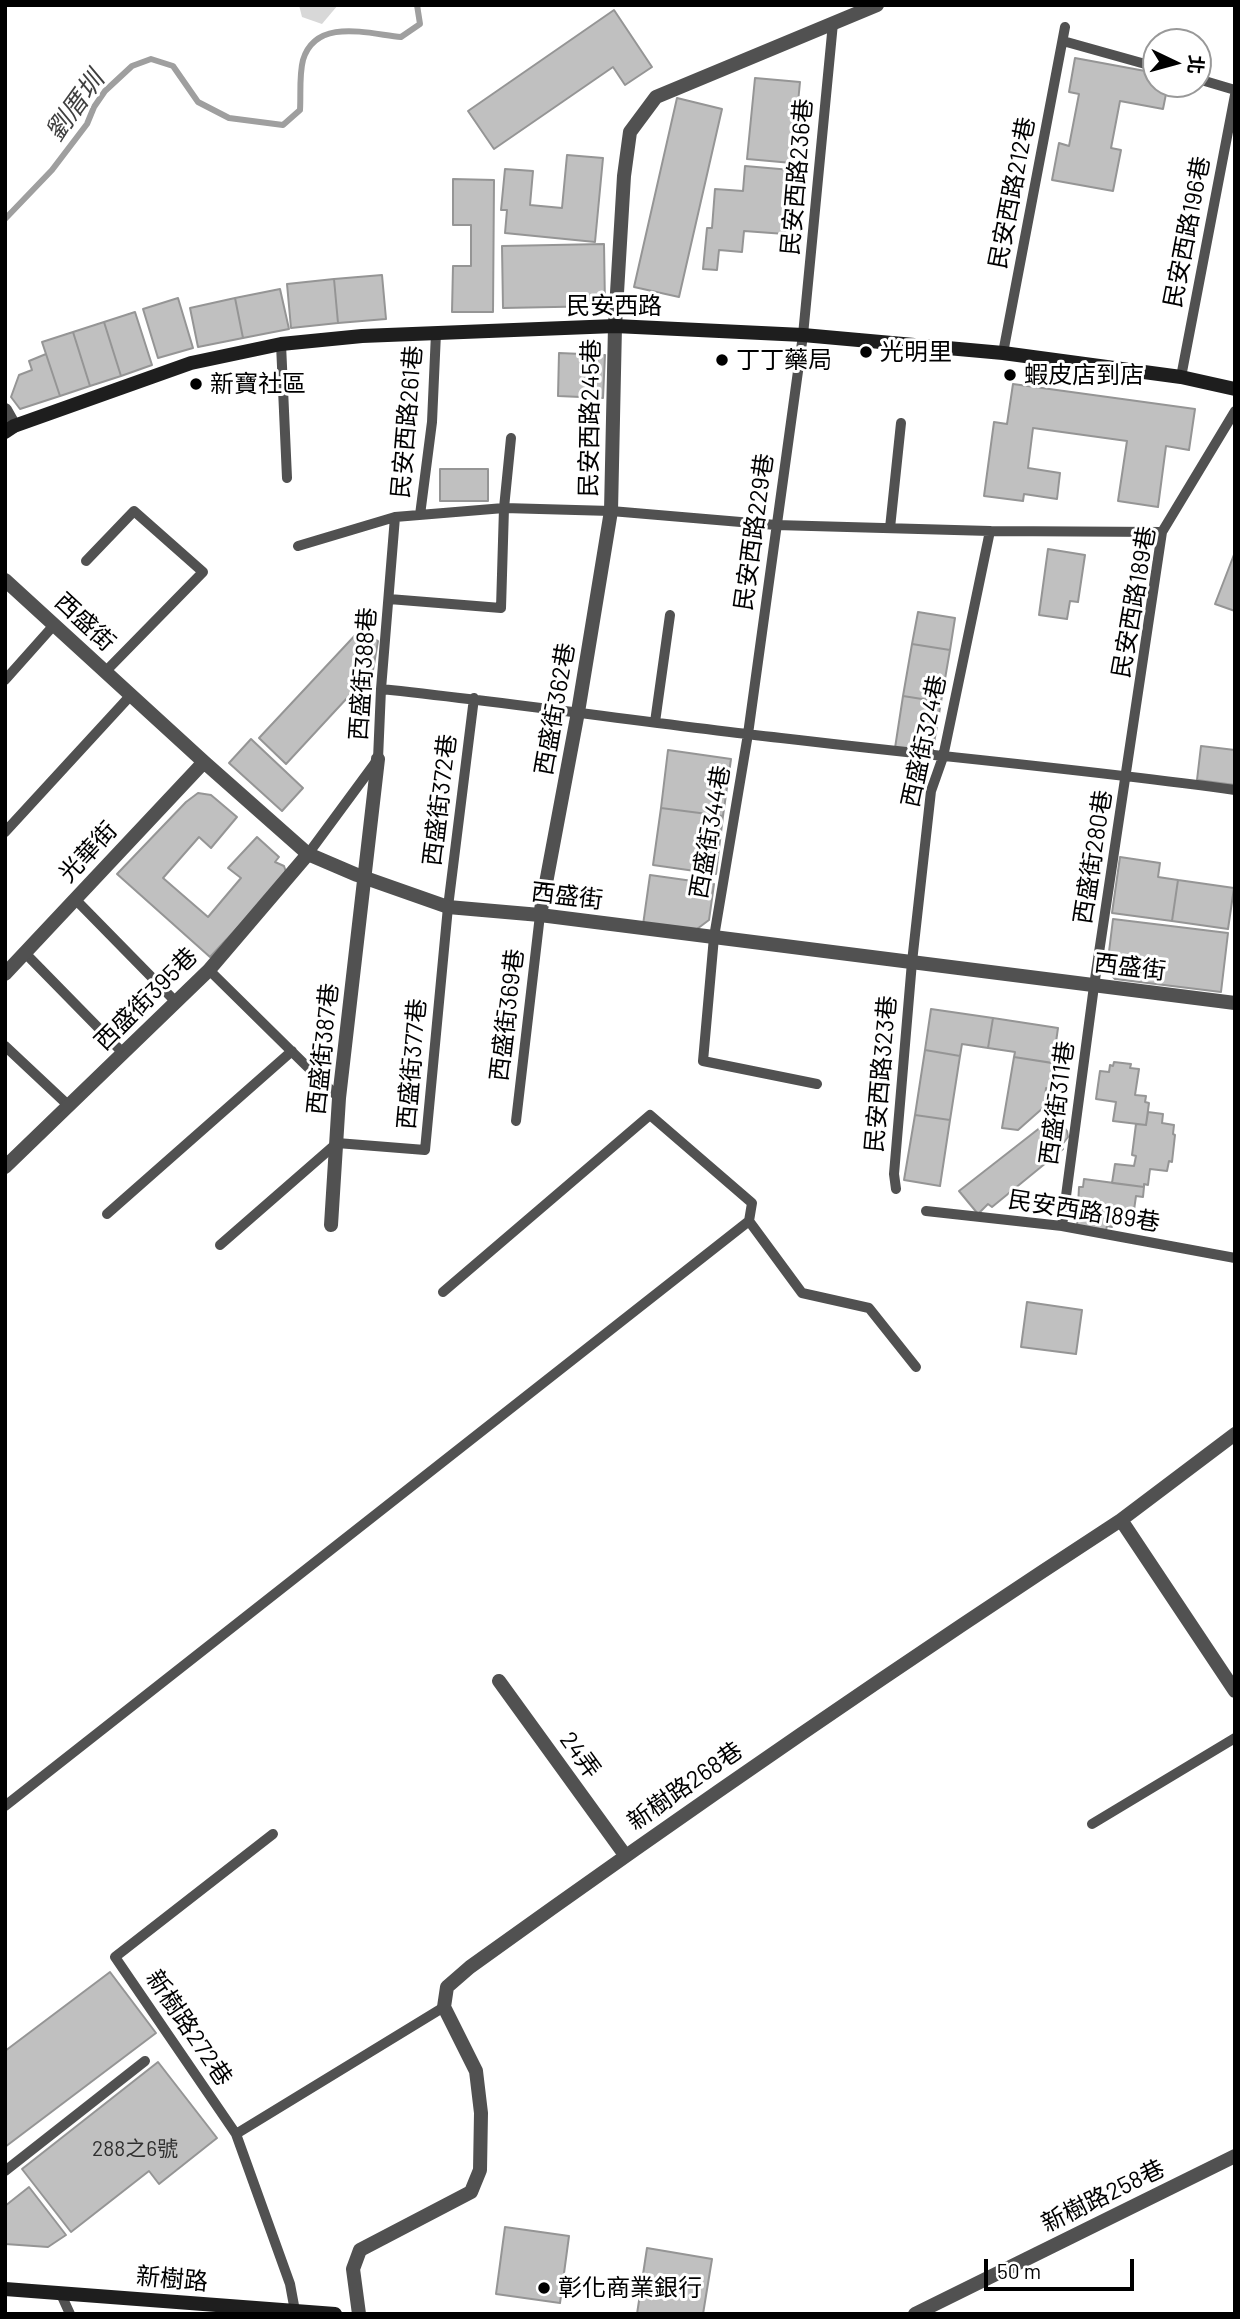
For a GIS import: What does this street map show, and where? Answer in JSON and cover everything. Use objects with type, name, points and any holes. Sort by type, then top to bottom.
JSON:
[{"type":"street","name":"民安西路245巷","points":[[611,511],[614,326],[624,176],[630,132],[656,97],[877,5]]},
{"type":"street","name":"民安西路","points":[[9,429],[191,363],[281,344],[362,336],[614,326],[803,335],[1003,353],[1181,377],[1235,389]]},
{"type":"street","points":[[5,410],[9,429]]},
{"type":"street","name":"西盛街362巷","points":[[540,915],[578,712],[611,511]]},
{"type":"street","name":"西盛街","points":[[5,580],[308,853],[366,879],[448,907],[540,915],[1235,1003]]},
{"type":"street","name":"西盛街387巷","points":[[331,1225],[339,1098],[378,759]]},
{"type":"street","name":"光華街","points":[[5,974],[204,762]]},
{"type":"street","name":"西盛街395巷","points":[[5,1167],[209,970],[308,853]]},
{"type":"street","name":"新樹路268巷","points":[[444,2007],[447,1987],[470,1967],[625,1855],[933,1642],[1121,1520],[1235,1434]]},
{"type":"street","points":[[1121,1520],[1235,1691]]},
{"type":"street","name":"24弄","points":[[499,1681],[625,1855]]},
{"type":"street","points":[[359,2314],[353,2269],[360,2250],[471,2192],[480,2170],[481,2113],[477,2071],[444,2007]]},
{"type":"street","name":"新樹路258巷","points":[[915,2314],[1235,2156]]},
{"type":"street","name":"新樹路","points":[[5,2289],[335,2314]]},
{"type":"lane","name":"民安西路236巷","points":[[803,335],[833,23]]},
{"type":"lane","name":"民安西路212巷","points":[[1003,353],[1065,27]]},
{"type":"lane","points":[[1063,41],[1142,63]]},
{"type":"lane","points":[[1212,84],[1235,93]]},
{"type":"lane","name":"民安西路196巷","points":[[1181,377],[1235,93]]},
{"type":"lane","name":"民安西路261巷","points":[[420,515],[432,422],[436,333]]},
{"type":"lane","name":"民安西路229巷","points":[[748,734],[803,335]]},
{"type":"lane","points":[[281,344],[287,478]]},
{"type":"lane","name":"民安西路189巷","points":[[1126,775],[1162,532],[1235,411]]},
{"type":"lane","points":[[890,528],[901,424]]},
{"type":"lane","points":[[389,599],[500,608],[504,508],[512,438]]},
{"type":"lane","name":"民安西路261巷","points":[[299,546],[395,517],[504,508],[611,511],[776,525],[990,531],[1162,532]]},
{"type":"lane","points":[[86,561],[134,511],[203,572],[105,672]]},
{"type":"lane","name":"西盛街388巷","points":[[308,853],[378,759],[395,517]]},
{"type":"lane","name":"西盛街324巷","points":[[912,962],[931,792],[943,757],[990,531]]},
{"type":"lane","points":[[655,722],[670,615]]},
{"type":"lane","points":[[5,680],[54,625]]},
{"type":"lane","points":[[381,689],[1235,790]]},
{"type":"lane","points":[[5,832],[131,695]]},
{"type":"lane","name":"西盛街372巷","points":[[448,907],[474,698]]},
{"type":"lane","name":"西盛街344巷","points":[[748,734],[714,937],[703,1061],[817,1084]]},
{"type":"lane","name":"西盛街280巷","points":[[1094,986],[1126,775]]},
{"type":"lane","points":[[75,899],[176,1002]]},
{"type":"lane","name":"西盛街377巷","points":[[337,1143],[425,1150],[448,907]]},
{"type":"lane","name":"西盛街369巷","points":[[516,1121],[540,915]]},
{"type":"lane","points":[[25,953],[123,1054]]},
{"type":"lane","name":"民安西路323巷","points":[[896,1189],[894,1174],[912,962]]},
{"type":"lane","points":[[209,970],[339,1098]]},
{"type":"lane","name":"西盛街311巷","points":[[1062,1226],[1094,986]]},
{"type":"lane","points":[[5,1046],[69,1106]]},
{"type":"lane","points":[[107,1214],[292,1051]]},
{"type":"lane","points":[[5,1806],[749,1221],[752,1203],[650,1115],[443,1292]]},
{"type":"lane","points":[[220,1245],[337,1143]]},
{"type":"lane","name":"民安西路189巷","points":[[926,1210],[1062,1226],[1235,1258]]},
{"type":"lane","points":[[749,1221],[802,1293],[869,1308],[916,1367]]},
{"type":"lane","points":[[1092,1824],[1235,1738]]},
{"type":"lane","name":"新樹路272巷","points":[[273,1834],[115,1957],[236,2134],[290,2284],[295,2311]]},
{"type":"lane","points":[[236,2134],[444,2007]]},
{"type":"lane","points":[[5,2171],[145,2061]]},
{"type":"lane","points":[[60,2292],[70,2314]]},
{"type":"shaded area","points":[[299,5],[338,5],[322,24],[302,17]]},
{"type":"building","points":[[614,10],[652,67],[625,85],[613,67],[494,149],[468,111]]},
{"type":"building","points":[[1075,58],[1142,70],[1142,98],[1165,98],[1163,109],[1120,101],[1111,148],[1121,150],[1113,191],[1052,180],[1059,143],[1069,146],[1079,94],[1069,92]]},
{"type":"building","points":[[755,78],[800,82],[792,163],[747,159]]},
{"type":"building","points":[[677,98],[722,109],[679,297],[634,287]]},
{"type":"building","points":[[567,155],[603,158],[595,242],[505,233],[507,210],[501,210],[505,169],[533,171],[530,205],[562,208]]},
{"type":"building","points":[[745,166],[791,170],[785,234],[744,231],[742,252],[719,250],[717,270],[703,269],[707,228],[712,228],[715,189],[743,191]]},
{"type":"building","points":[[453,179],[494,180],[493,312],[452,312],[453,266],[471,266],[471,225],[453,225]]},
{"type":"building","points":[[604,244],[605,306],[503,308],[502,246]]},
{"type":"building","points":[[382,275],[386,319],[338,323],[334,279]]},
{"type":"building","points":[[334,279],[338,323],[291,328],[287,284]]},
{"type":"building","points":[[280,289],[289,329],[243,338],[235,298]]},
{"type":"building","points":[[178,298],[193,348],[158,358],[143,309]]},
{"type":"building","points":[[235,298],[243,338],[198,347],[190,308]]},
{"type":"building","points":[[135,312],[152,365],[121,376],[104,322]]},
{"type":"building","points":[[104,322],[121,376],[90,386],[73,332]]},
{"type":"building","points":[[73,332],[90,386],[60,396],[42,342]]},
{"type":"building","points":[[559,353],[605,355],[603,398],[558,396]]},
{"type":"building","points":[[46,354],[60,396],[20,409],[11,397],[19,375],[32,370],[29,361]]},
{"type":"building","points":[[1013,384],[1195,409],[1189,450],[1166,446],[1158,507],[1118,501],[1127,441],[1033,428],[1028,468],[1060,473],[1057,499],[1024,494],[1023,501],[984,496],[994,422],[1007,424]]},
{"type":"building","points":[[440,469],[488,469],[488,501],[440,501]]},
{"type":"building","points":[[1048,549],[1085,555],[1078,602],[1070,601],[1067,619],[1039,615]]},
{"type":"building","points":[[1235,552],[1235,611],[1215,604]]},
{"type":"building","points":[[918,612],[955,618],[950,650],[912,644]]},
{"type":"building","points":[[360,630],[378,641],[373,670],[286,764],[259,738]]},
{"type":"building","points":[[912,644],[950,650],[941,702],[903,696]]},
{"type":"building","points":[[903,696],[941,702],[932,755],[895,748]]},
{"type":"building","points":[[251,739],[303,788],[282,811],[229,763]]},
{"type":"building","points":[[1201,746],[1235,750],[1235,785],[1197,780]]},
{"type":"building","points":[[668,750],[731,759],[723,816],[661,808]]},
{"type":"building","points":[[198,793],[211,795],[237,817],[211,848],[199,837],[163,878],[208,917],[241,878],[228,868],[257,837],[279,857],[275,862],[284,866],[287,875],[210,957],[117,874],[186,802]]},
{"type":"building","points":[[661,808],[723,816],[716,874],[653,865]]},
{"type":"building","points":[[1120,857],[1160,863],[1158,877],[1178,880],[1172,921],[1112,913]]},
{"type":"building","points":[[650,875],[714,884],[709,920],[693,932],[643,925]]},
{"type":"building","points":[[1178,880],[1234,888],[1228,929],[1172,921]]},
{"type":"building","points":[[1113,919],[1228,933],[1221,992],[1115,979],[1107,968]]},
{"type":"building","points":[[931,1009],[993,1018],[988,1048],[962,1044],[960,1056],[925,1050]]},
{"type":"building","points":[[993,1018],[1058,1028],[1053,1063],[1014,1057],[1015,1052],[988,1048]]},
{"type":"building","points":[[925,1050],[960,1056],[950,1120],[915,1115]]},
{"type":"building","points":[[1014,1057],[1058,1064],[1054,1091],[1046,1088],[1044,1107],[1018,1130],[1002,1128]]},
{"type":"building","points":[[1114,1062],[1131,1064],[1130,1068],[1139,1069],[1135,1095],[1146,1096],[1145,1102],[1149,1103],[1146,1125],[1113,1121],[1116,1102],[1096,1099],[1100,1071],[1109,1072],[1110,1065],[1113,1066]]},
{"type":"building","points":[[1148,1112],[1163,1114],[1162,1123],[1174,1125],[1172,1162],[1169,1161],[1167,1171],[1150,1169],[1148,1185],[1144,1184],[1144,1187],[1112,1183],[1115,1164],[1134,1166],[1136,1156],[1132,1155],[1136,1124],[1146,1125]]},
{"type":"building","points":[[915,1115],[950,1120],[940,1186],[904,1180]]},
{"type":"building","points":[[1055,1116],[1067,1131],[1068,1137],[1061,1146],[1063,1149],[992,1207],[988,1204],[978,1214],[959,1191]]},
{"type":"building","points":[[1084,1179],[1144,1187],[1143,1197],[1136,1196],[1134,1210],[1108,1210],[1108,1215],[1113,1216],[1112,1227],[1107,1226],[1106,1230],[1077,1226],[1079,1187],[1083,1187]]},
{"type":"building","points":[[1027,1302],[1082,1310],[1076,1354],[1021,1347]]},
{"type":"building","points":[[110,1972],[156,2033],[5,2147],[5,2051]]},
{"type":"building","points":[[158,2062],[217,2138],[159,2184],[149,2171],[71,2232],[22,2169]]},
{"type":"building","points":[[29,2187],[66,2235],[48,2247],[5,2244],[5,2206]]},
{"type":"building","points":[[505,2227],[569,2236],[560,2303],[496,2294]]},
{"type":"building","points":[[647,2248],[712,2259],[703,2314],[637,2314]]},
{"type":"waterway","name":"劉厝圳","points":[[5,219],[52,170],[87,124],[105,91],[132,66],[151,59],[173,66],[198,102],[229,118],[283,125],[300,110],[303,60],[319,38],[345,31],[401,37],[420,24],[417,5]]},
{"type":"place","name":"光明里","points":[[866,352]]},
{"type":"place","name":"丁丁藥局","points":[[722,360]]},
{"type":"place","name":"蝦皮店到店","points":[[1010,375]]},
{"type":"place","name":"新寶社區","points":[[196,384]]},
{"type":"place","name":"彰化商業銀行","points":[[544,2288]]}]
